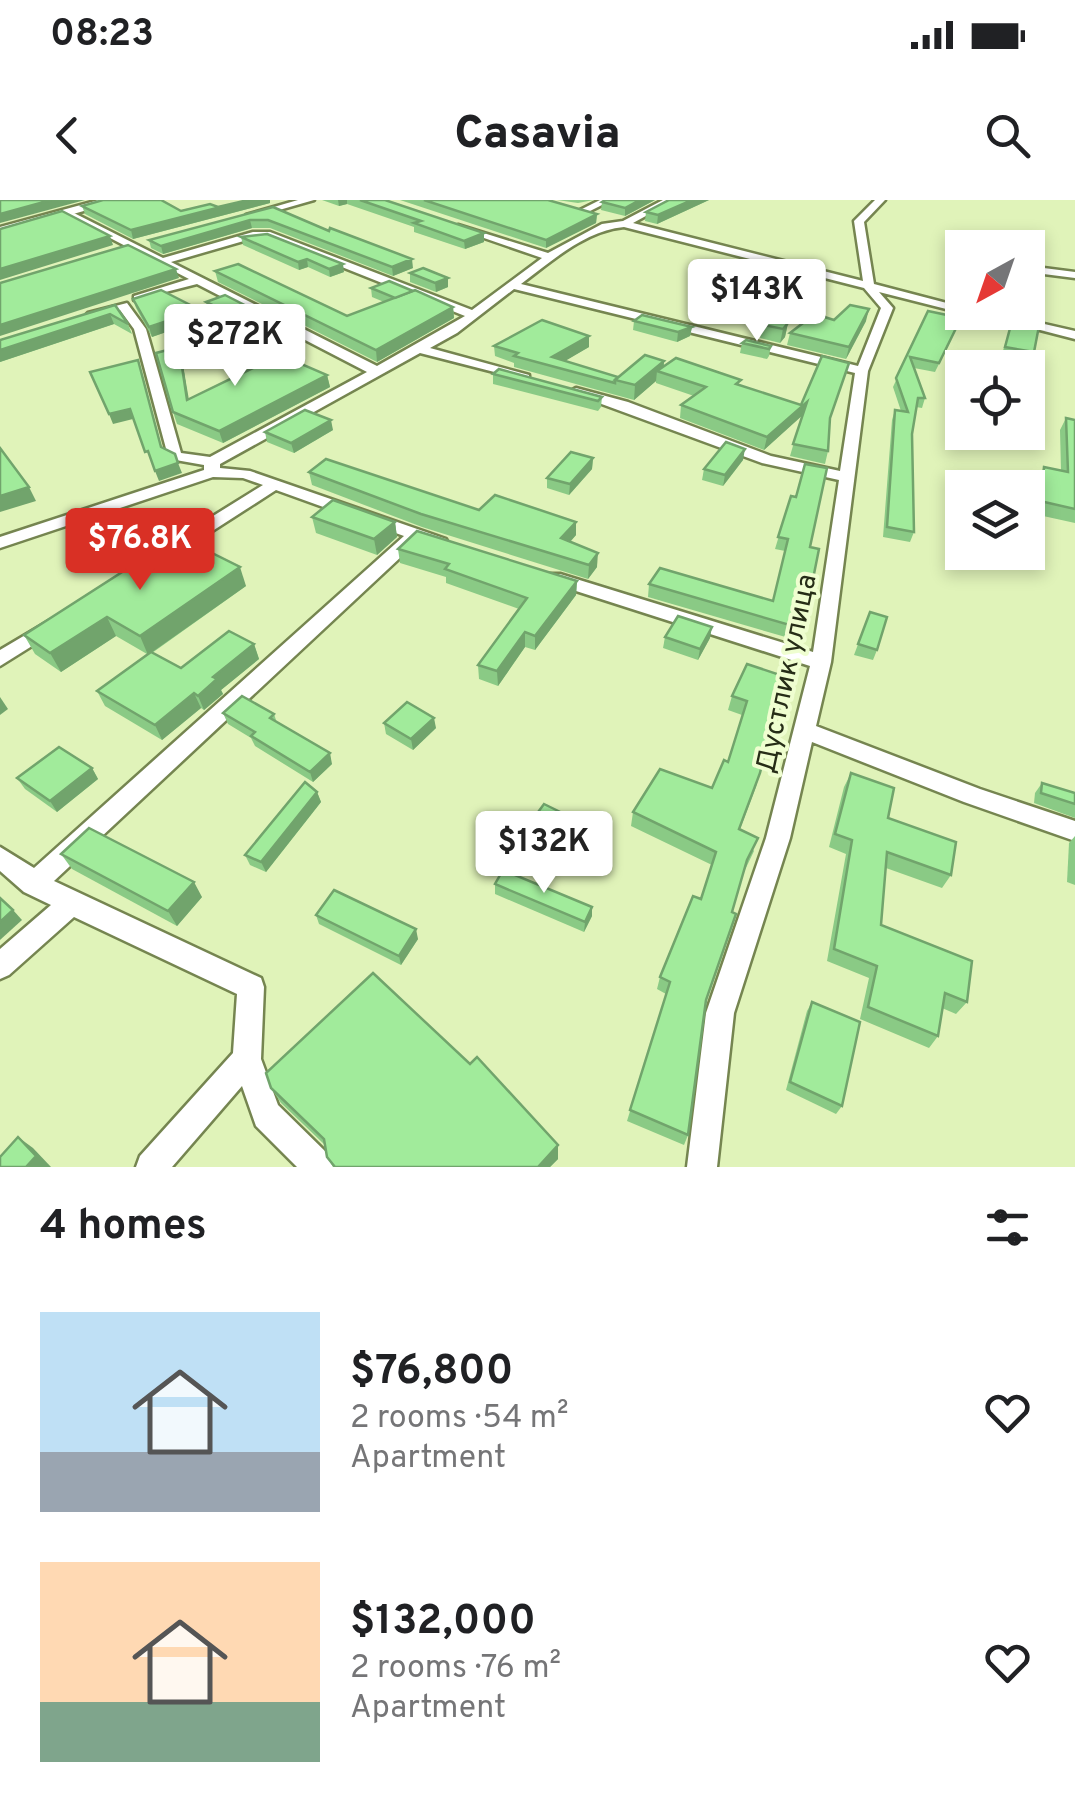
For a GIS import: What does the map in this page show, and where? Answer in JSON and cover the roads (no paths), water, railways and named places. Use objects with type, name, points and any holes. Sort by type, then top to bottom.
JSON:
[{"type":"main road","points":[[0,231],[114,200]]},
{"type":"street","points":[[236,219],[308,200]]},
{"type":"street","points":[[579,212],[608,200]]},
{"type":"street","points":[[0,543],[212,467],[374,370],[420,349],[514,286],[549,257],[604,226],[624,224],[670,200]]},
{"type":"street","name":"Дустлик улица","points":[[702,1167],[720,1013],[778,838],[822,662],[862,371],[886,308],[870,288],[860,222],[880,200]]},
{"type":"street","points":[[561,207],[945,306]]},
{"type":"street","points":[[67,213],[139,244],[198,280],[374,370]]},
{"type":"street","points":[[454,225],[549,257]]},
{"type":"street","points":[[164,261],[253,235],[270,235],[473,315]]},
{"type":"street","points":[[110,255],[139,244]]},
{"type":"street","points":[[1045,272],[1075,275]]},
{"type":"street","points":[[70,322],[198,280]]},
{"type":"street","points":[[514,286],[862,371]]},
{"type":"street","points":[[123,304],[140,329],[175,456],[245,474],[452,546]]},
{"type":"street","points":[[1045,329],[1075,336]]},
{"type":"street","points":[[420,349],[549,384]]},
{"type":"street","points":[[567,390],[622,405],[767,460],[849,476]]},
{"type":"street","points":[[149,563],[274,485]]},
{"type":"street","points":[[33,884],[416,535]]},
{"type":"street","points":[[544,575],[822,662]]},
{"type":"street","points":[[0,658],[72,612]]},
{"type":"street","points":[[804,730],[972,796],[1075,830]]},
{"type":"street","points":[[0,857],[33,884],[71,904],[252,986],[246,1058],[268,1115],[319,1167]]},
{"type":"street","points":[[0,966],[71,904]]},
{"type":"street","points":[[151,1167],[246,1058]]}]
